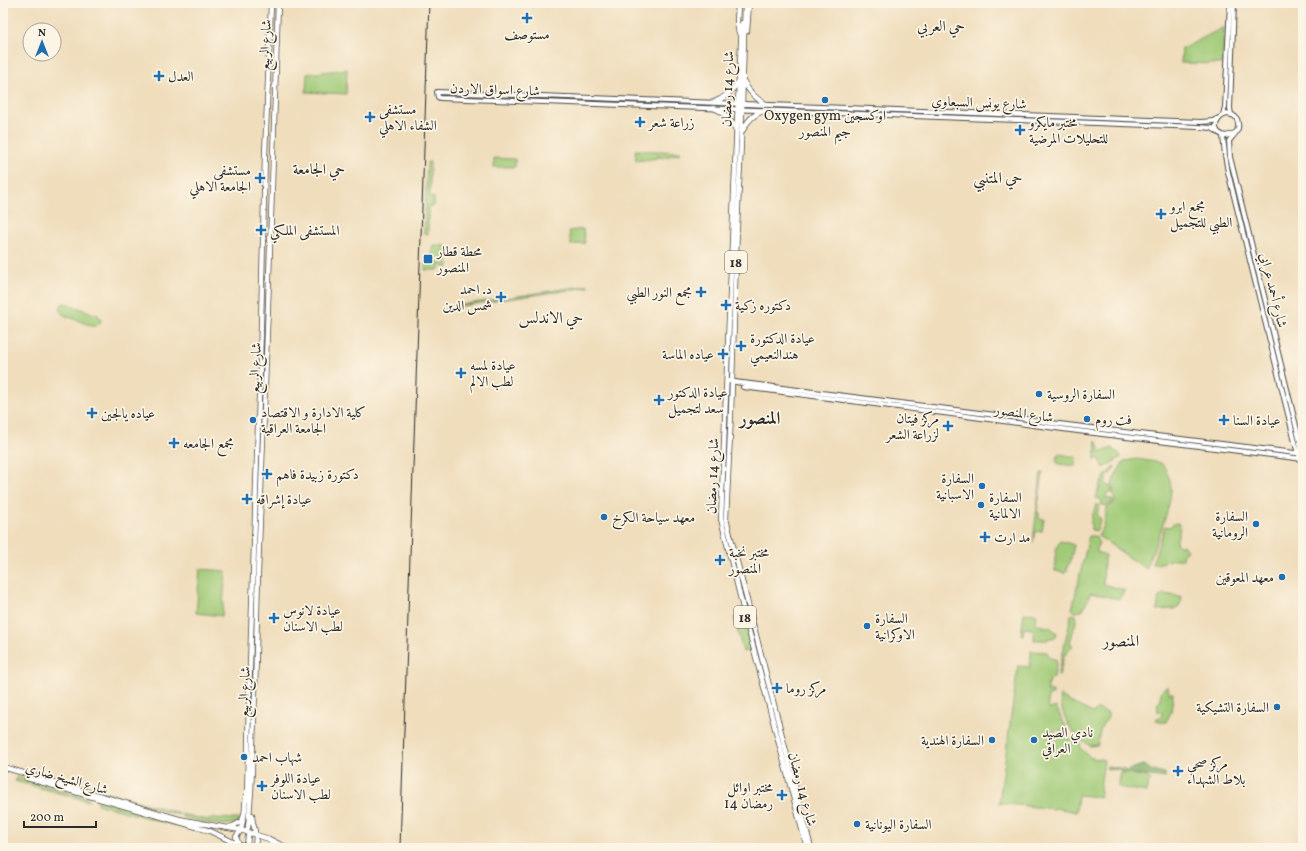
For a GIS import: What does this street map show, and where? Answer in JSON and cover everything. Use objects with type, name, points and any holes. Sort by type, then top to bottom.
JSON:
[{"type":"main road","name":"شارع الربيع","points":[[247,828],[256,667],[261,318],[271,3]]},
{"type":"main road","name":"شارع الربيع","points":[[260,446],[267,342],[278,3]]},
{"type":"main road","name":"شارع 14 رمضان","points":[[738,3],[737,23],[743,38]]},
{"type":"main road","name":"شارع 14 رمضان","points":[[744,3],[732,384],[726,521],[811,848]]},
{"type":"main road","name":"شارع 14 رمضان","points":[[743,38],[748,22],[749,3]]},
{"type":"main road","points":[[1221,117],[1231,115],[1236,118],[1238,129],[1235,133],[1230,136],[1223,136],[1218,132],[1216,125],[1226,107],[1230,3]]},
{"type":"main road","points":[[1231,115],[1234,3]]},
{"type":"main road","points":[[714,102],[723,98],[741,80],[750,92],[766,107],[750,118],[739,133],[730,121],[720,111],[714,108]]},
{"type":"main road","name":"شارع اسواق الاردن","points":[[740,106],[714,102],[610,102],[438,98],[437,92],[610,102],[714,108],[740,106]]},
{"type":"main road","name":"شارع يونس السبعاوي","points":[[740,106],[953,112],[1202,122],[1213,121],[1221,117]]},
{"type":"main road","name":"شارع يونس السبعاوي","points":[[766,107],[953,117],[1199,127],[1212,128],[1218,132]]},
{"type":"main road","points":[[953,112],[953,117]]},
{"type":"main road","name":"شارع أحمد عرابي","points":[[1235,133],[1229,141],[1230,157],[1296,438]]},
{"type":"main road","name":"شارع أحمد عرابي","points":[[1223,136],[1228,172],[1296,438],[1302,456]]},
{"type":"main road","name":"شارع 14 رمضان","points":[[739,142],[726,383],[721,519],[807,848]]},
{"type":"main road","points":[[265,168],[269,170],[272,167]]},
{"type":"main road","points":[[265,175],[272,175]]},
{"type":"main road","points":[[262,289],[263,311],[268,313]]},
{"type":"main road","points":[[261,318],[266,320],[267,342]]},
{"type":"main road","name":"شارع المنصور","points":[[726,383],[1035,420],[1284,452],[1302,456]]},
{"type":"main road","name":"شارع المنصور","points":[[742,385],[1070,430],[1295,458],[1302,456]]},
{"type":"main road","points":[[1284,452],[1293,447],[1296,438],[1303,442]]},
{"type":"main road","name":"شارع الربيع","points":[[249,791],[250,667],[260,456]]},
{"type":"main road","points":[[250,667],[256,667]]},
{"type":"main road","name":"شارع الشيخ ضاري","points":[[3,767],[179,819],[241,830]]},
{"type":"main road","name":"شارع الشيخ ضاري","points":[[3,771],[214,833],[239,847]]},
{"type":"main road","points":[[249,791],[256,842],[249,846],[239,847],[236,837],[241,830],[249,791]]},
{"type":"main road","points":[[228,827],[240,823],[243,819]]},
{"type":"main road","points":[[214,833],[219,831],[219,828],[216,826]]},
{"type":"main road","points":[[241,830],[270,839],[278,846],[287,848]]},
{"type":"main road","points":[[247,836],[249,846]]},
{"type":"main road","points":[[270,839],[272,844],[271,848]]},
{"type":"green space","points":[[1224,27],[1222,64],[1181,63],[1182,49]]},
{"type":"green space","points":[[347,69],[346,94],[306,92],[307,74]]},
{"type":"green space","points":[[457,95],[576,100],[576,102],[457,97]]},
{"type":"green space","points":[[635,150],[681,153],[660,158],[660,155],[658,155],[658,158],[636,161]]},
{"type":"green space","points":[[494,158],[515,159],[515,167],[494,167]]},
{"type":"green space","points":[[427,162],[430,162],[430,197],[434,197],[434,206],[428,206],[428,234],[424,233]]},
{"type":"green space","points":[[583,229],[585,243],[571,245],[569,231]]},
{"type":"green space","points":[[433,245],[447,246],[448,267],[446,268],[436,262],[440,267],[438,270],[425,270],[425,264],[430,264],[431,266]]},
{"type":"green space","points":[[588,285],[588,287],[454,306]]},
{"type":"green space","points":[[65,303],[98,315],[101,319],[100,323],[92,326],[64,315],[60,309],[62,304]]},
{"type":"green space","points":[[1096,440],[1099,447],[1099,453],[1112,448],[1114,451],[1119,453],[1121,457],[1104,468],[1099,458],[1095,460]]},
{"type":"green space","points":[[1059,454],[1076,457],[1075,466],[1058,464],[1056,459]]},
{"type":"green space","points":[[1137,459],[1161,463],[1167,472],[1171,488],[1170,501],[1146,569],[1098,536],[1104,526],[1107,508],[1115,502],[1112,485],[1116,474],[1125,461]]},
{"type":"green space","points":[[1115,466],[1105,482],[1106,485],[1111,487],[1112,493],[1107,493],[1106,499],[1112,499],[1113,502],[1107,506],[1101,505],[1102,500],[1096,498],[1099,488],[1102,480]]},
{"type":"green space","points":[[1041,473],[1043,473],[1037,512],[1039,513],[1039,518],[1044,519],[1042,531],[1035,532],[1033,542]]},
{"type":"green space","points":[[1096,504],[1099,506],[1097,515],[1101,519],[1097,531],[1091,530],[1091,521]]},
{"type":"green space","points":[[1178,523],[1180,528],[1176,543],[1180,546],[1183,545],[1187,551],[1182,555],[1183,559],[1173,559],[1158,564],[1152,564],[1165,526],[1169,527]]},
{"type":"green space","points":[[1089,536],[1097,537],[1096,540],[1099,542],[1097,552],[1106,556],[1104,559],[1103,584],[1124,590],[1124,592],[1119,599],[1090,593],[1082,611],[1075,612],[1072,609]]},
{"type":"green space","points":[[1061,541],[1074,545],[1070,563],[1068,564],[1067,571],[1064,574],[1063,572],[1055,571],[1056,551]]},
{"type":"green space","points":[[200,569],[226,571],[222,616],[196,613]]},
{"type":"green space","points":[[1163,594],[1180,596],[1182,599],[1178,608],[1157,610],[1159,597]]},
{"type":"green space","points":[[1024,613],[1037,614],[1035,624],[1051,628],[1057,633],[1056,636],[1053,638],[1048,638],[1048,640],[1034,640],[1034,630],[1026,628],[1024,629],[1023,635],[1021,635]]},
{"type":"green space","points":[[1071,615],[1076,615],[1077,618],[1070,643],[1072,644],[1072,647],[1064,656],[1058,676]]},
{"type":"green space","points":[[735,617],[743,617],[752,650],[743,652]]},
{"type":"green space","name":"نادي الصيد العراقي","points":[[1031,651],[1047,652],[1050,658],[1057,660],[1054,678],[1050,679],[1049,685],[1047,685],[1047,691],[1053,691],[1053,695],[1048,696],[1048,707],[1050,709],[1056,707],[1066,727],[1061,733],[1059,729],[1054,732],[1057,737],[1077,739],[1081,745],[1080,748],[1089,756],[1104,761],[1100,787],[1101,794],[1099,797],[1078,795],[1076,812],[1055,808],[999,803],[1018,666],[1030,667]]},
{"type":"green space","points":[[1166,687],[1168,687],[1169,693],[1173,693],[1171,712],[1166,722],[1158,722],[1156,719],[1162,715],[1162,712],[1158,712],[1157,704],[1161,701],[1161,693]]},
{"type":"green space","points":[[1060,695],[1070,702],[1093,713],[1098,709],[1108,713],[1108,718],[1101,728],[1098,745],[1090,746],[1071,729],[1063,713]]},
{"type":"green space","points":[[1142,765],[1146,766],[1152,771],[1165,774],[1165,778],[1123,773],[1119,769],[1106,769],[1107,766],[1109,766],[1124,769],[1126,771]]},
{"type":"green space","points":[[1121,772],[1148,777],[1151,780],[1149,782],[1147,792],[1118,787]]},
{"type":"green space","points":[[16,777],[88,798],[90,800],[88,801],[15,781]]},
{"type":"green space","points":[[94,789],[179,813],[179,815],[91,790]]},
{"type":"green space","points":[[98,800],[187,827],[187,829],[97,804]]},
{"type":"green space","points":[[182,814],[208,820],[213,818],[240,819],[240,821],[226,824],[211,824],[182,817]]},
{"type":"railway","points":[[400,848],[429,3]]},
{"type":"place","name":"مستوصف","points":[[527,18]]},
{"type":"place","name":"العدل","points":[[159,76]]},
{"type":"place","name":"Oxygen gym اوكسجين جيم المنصور","points":[[825,100]]},
{"type":"place","name":"مستشفى الشفاء الاهلي","points":[[370,117]]},
{"type":"place","name":"زراعة شعر","points":[[640,122]]},
{"type":"place","name":"مختبر مايكرو للتحليلات المرضية","points":[[1020,130]]},
{"type":"place","name":"مستشفى الجامعة الاهلي","points":[[260,178]]},
{"type":"place","name":"مجمع ابرو الطبي للتجميل","points":[[1161,214]]},
{"type":"place","name":"المستشفى الملكي","points":[[261,230]]},
{"type":"place","name":"محطة قطار المنصور","points":[[428,259]]},
{"type":"place","name":"مجمع النور الطبي","points":[[701,292]]},
{"type":"place","name":"د. احمد شمس الدين","points":[[501,297]]},
{"type":"place","name":"دكتوره زكية","points":[[726,305]]},
{"type":"place","name":"عيادة الدكتورة هندالنعيمي","points":[[741,346]]},
{"type":"place","name":"عياده الماسة","points":[[723,354]]},
{"type":"place","name":"عيادة لمسه لطب الالم","points":[[461,373]]},
{"type":"place","name":"السفارة الروسية","points":[[1039,394]]},
{"type":"place","name":"عيادة الدكتور سعد لتجميل","points":[[659,400]]},
{"type":"place","name":"عياده يالجين","points":[[92,413]]},
{"type":"place","name":"فت روم","points":[[1087,419]]},
{"type":"place","name":"كلية الادارة و الاقتصاد الجامعة العراقية","points":[[253,420]]},
{"type":"place","name":"عيادة السنا","points":[[1224,420]]},
{"type":"place","name":"مركز فيتان لزراعة الشعر","points":[[948,426]]},
{"type":"place","name":"مجمع الجامعه","points":[[174,443]]},
{"type":"place","name":"دكتورة زبيدة فاهم","points":[[267,474]]},
{"type":"place","name":"السفارة الاسبانية","points":[[982,486]]},
{"type":"place","name":"عيادة إشراقه","points":[[247,499]]},
{"type":"place","name":"السفارة الالمانية","points":[[981,505]]},
{"type":"place","name":"معهد سياحة الكرخ","points":[[604,517]]},
{"type":"place","name":"السفارة الرومانية","points":[[1256,524]]},
{"type":"place","name":"مد ارت","points":[[985,537]]},
{"type":"place","name":"مختبر نخبة المنصور","points":[[720,560]]},
{"type":"place","name":"معهد المعوقين","points":[[1282,577]]},
{"type":"place","name":"عيادة لانوس لطب الاسنان","points":[[274,618]]},
{"type":"place","name":"السفارة الاوكرانية","points":[[867,626]]},
{"type":"place","name":"مركز روما","points":[[777,688]]},
{"type":"place","name":"السفارة التشيكية","points":[[1277,707]]},
{"type":"place","name":"السفارة الهندية","points":[[992,740]]},
{"type":"place","name":"نادي الصيد العراقي","points":[[1034,740]]},
{"type":"place","name":"شهاب احمد","points":[[244,757]]},
{"type":"place","name":"مركز صحي بلاط الشهداء","points":[[1178,771]]},
{"type":"place","name":"عيادة اللوفر لطب الاسنان","points":[[262,786]]},
{"type":"place","name":"مختبر اوائل 14 رمضان","points":[[782,795]]},
{"type":"place","name":"السفارة اليونانية","points":[[857,824]]},
{"type":"district","name":"حي العربي","points":[[941,26]]},
{"type":"district","name":"حي الجامعة","points":[[319,169]]},
{"type":"district","name":"حي المتنبي","points":[[998,177]]},
{"type":"district","name":"حي الاندلس","points":[[551,317]]},
{"type":"district","name":"المنصور","points":[[760,418]]},
{"type":"district","name":"المنصور","points":[[1121,640]]}]
